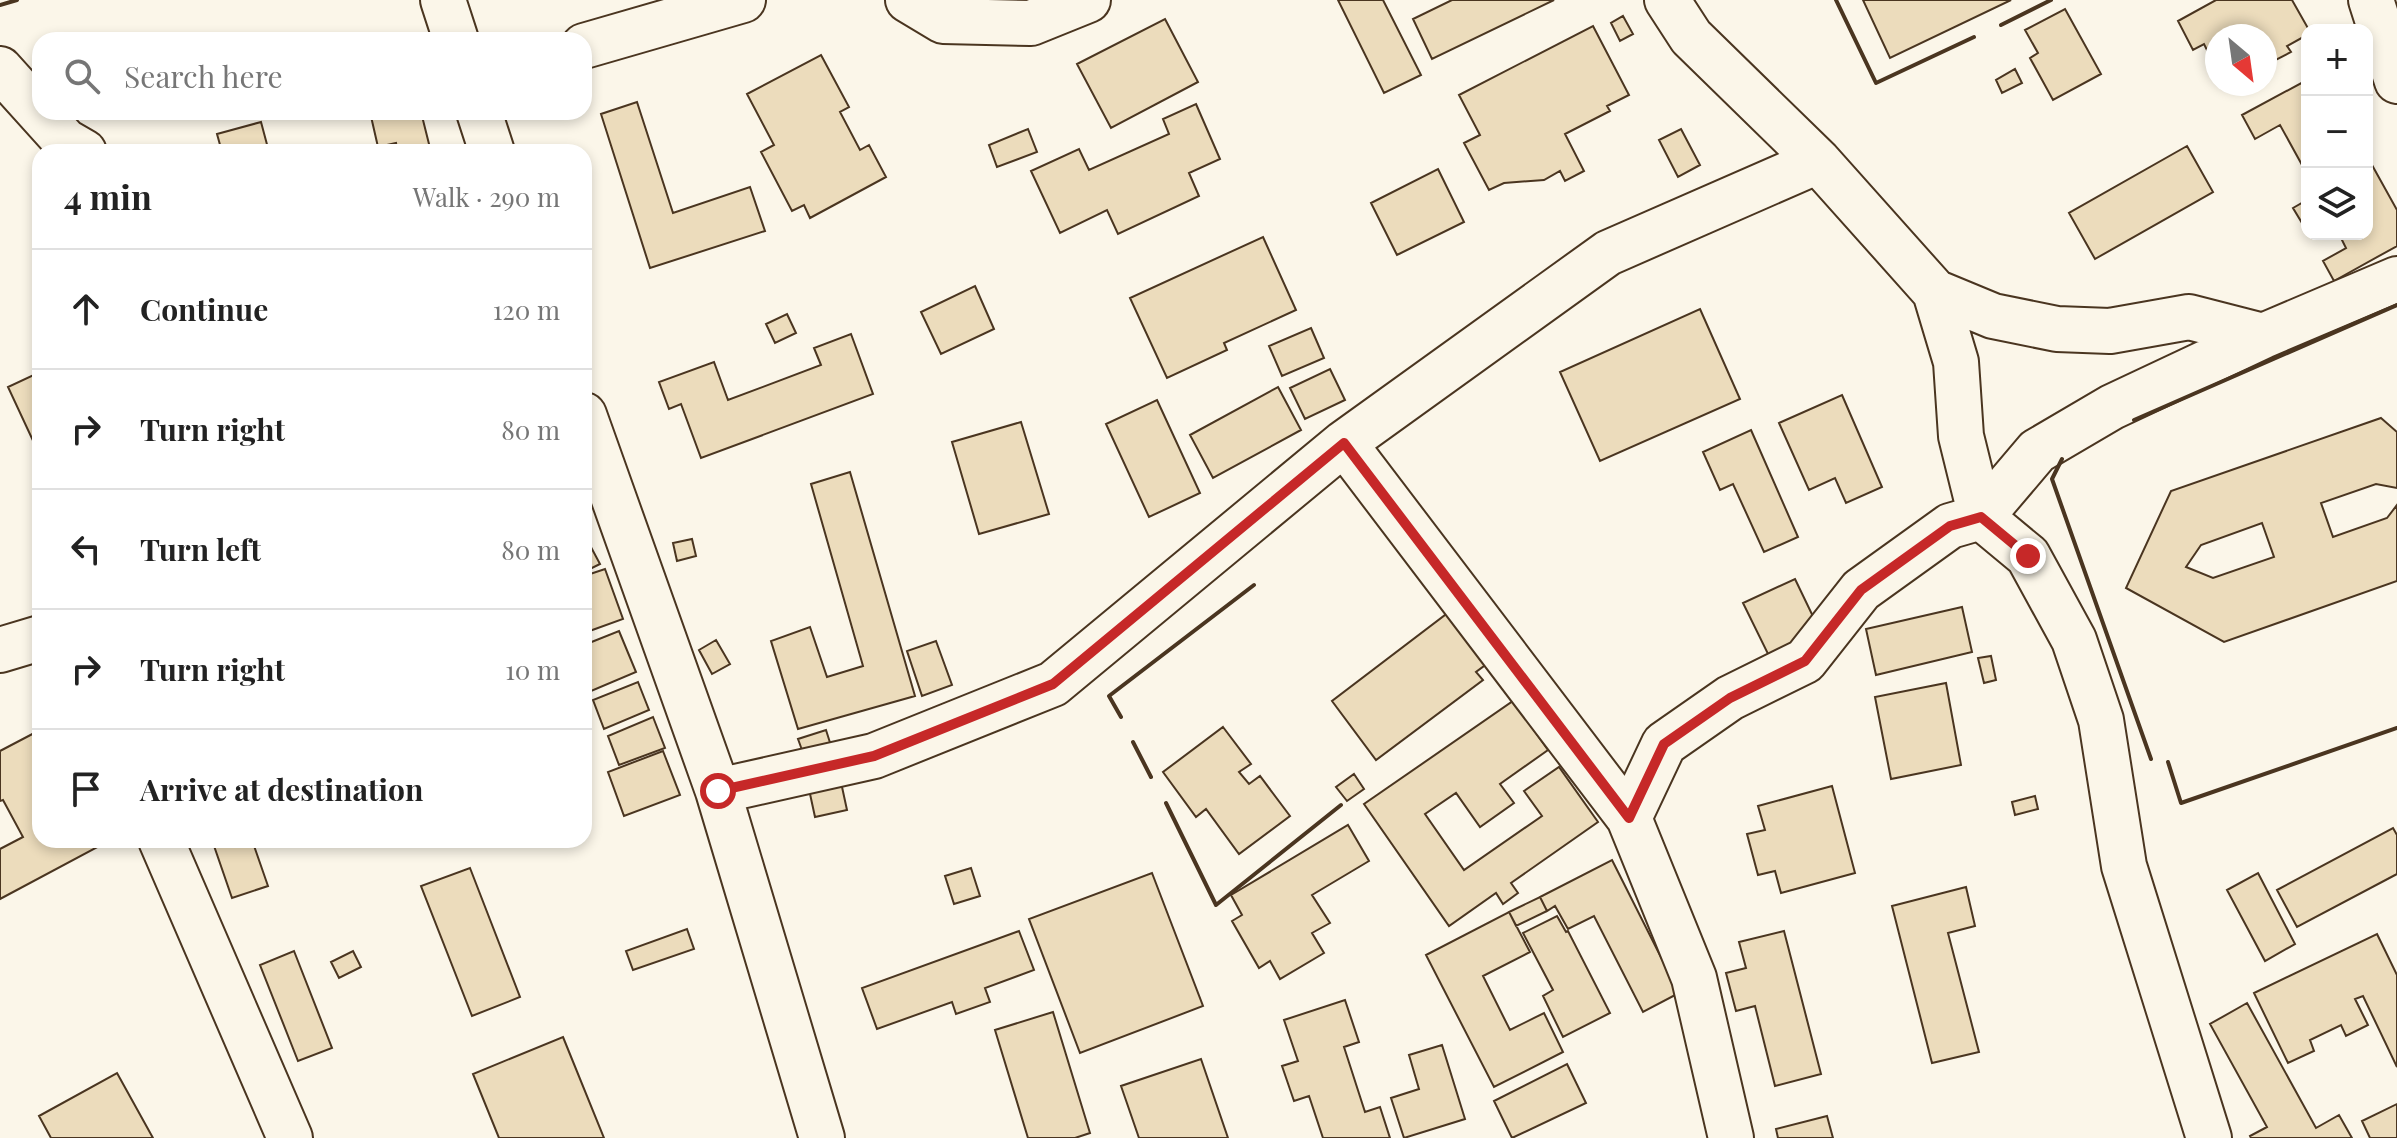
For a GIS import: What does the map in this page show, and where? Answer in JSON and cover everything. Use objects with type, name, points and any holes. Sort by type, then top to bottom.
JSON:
[{"type":"street","points":[[443,0],[453,32]]},
{"type":"street","points":[[592,44],[743,0]]},
{"type":"street","points":[[908,0],[943,21],[1031,23],[1088,0]]},
{"type":"street","points":[[1667,0],[1691,37],[1818,161],[1935,292],[1956,362],[1961,436],[1981,517],[2028,556],[2074,640],[2101,720],[2124,866],[2209,1138]]},
{"type":"street","points":[[2371,0],[2397,81]]},
{"type":"street","points":[[0,69],[32,104]]},
{"type":"street","points":[[46,120],[70,144]]},
{"type":"street","points":[[482,120],[489,144]]},
{"type":"street","points":[[718,791],[874,756],[1053,684],[1344,443],[1608,253],[1818,161]]},
{"type":"street","points":[[1629,818],[1664,744],[1730,698],[1805,661],[1861,590],[1950,526],[1981,517],[2037,451],[2112,407],[2263,336],[2397,279]]},
{"type":"street","points":[[1935,292],[1993,316],[2057,329],[2110,331],[2189,317],[2263,336]]},
{"type":"street","points":[[592,441],[718,791],[822,1138]]},
{"type":"street","points":[[1344,443],[1629,818],[1694,978],[1731,1138]]},
{"type":"street","points":[[0,650],[32,640]]},
{"type":"street","points":[[164,848],[290,1138]]},
{"type":"building","points":[[1338,0],[1383,0],[1421,75],[1384,93]]},
{"type":"building","points":[[1452,0],[1554,0],[1432,59],[1413,19]]},
{"type":"building","points":[[1863,0],[2011,0],[1890,58]]},
{"type":"building","points":[[2216,0],[2292,0],[2306,24],[2301,24],[2301,38],[2287,46],[2291,52],[2277,59],[2277,24],[2205,24],[2205,46],[2193,50],[2178,21]]},
{"type":"building","points":[[2065,9],[2101,74],[2053,100],[2030,58],[2038,53],[2025,30]]},
{"type":"building","points":[[1623,16],[1633,34],[1620,41],[1611,23]]},
{"type":"building","points":[[1165,19],[1198,82],[1111,128],[1077,64]]},
{"type":"building","points":[[1593,26],[1629,95],[1607,106],[1610,111],[1565,134],[1584,171],[1565,181],[1560,171],[1544,180],[1504,183],[1489,190],[1464,143],[1480,135],[1459,95]]},
{"type":"building","points":[[821,55],[849,107],[840,112],[860,150],[869,145],[886,177],[810,218],[804,205],[792,211],[761,152],[774,145],[747,94]]},
{"type":"building","points":[[2015,69],[2022,83],[2002,93],[1996,80]]},
{"type":"building","points":[[2301,83],[2301,163],[2280,125],[2255,139],[2242,115]]},
{"type":"building","points":[[637,102],[673,213],[750,187],[765,231],[650,268],[601,114]]},
{"type":"building","points":[[1196,104],[1220,159],[1189,173],[1199,196],[1118,234],[1107,210],[1060,233],[1031,171],[1079,149],[1089,170],[1169,134],[1163,119]]},
{"type":"building","points":[[372,120],[423,120],[429,144],[396,143],[377,144]]},
{"type":"building","points":[[261,122],[267,144],[220,144],[217,134]]},
{"type":"building","points":[[1028,129],[1037,152],[997,167],[989,145]]},
{"type":"building","points":[[1681,129],[1700,165],[1678,177],[1659,140]]},
{"type":"building","points":[[2187,146],[2213,192],[2095,259],[2069,213]]},
{"type":"building","points":[[2373,167],[2397,210],[2397,246],[2334,281],[2323,261],[2346,248],[2342,240],[2373,240]]},
{"type":"building","points":[[1438,169],[1464,222],[1397,255],[1371,203]]},
{"type":"building","points":[[2301,203],[2301,221],[2293,208]]},
{"type":"building","points":[[1263,237],[1296,310],[1224,343],[1227,350],[1167,378],[1130,298]]},
{"type":"building","points":[[975,286],[994,329],[941,354],[921,312]]},
{"type":"building","points":[[1700,309],[1740,399],[1600,461],[1560,372]]},
{"type":"building","points":[[787,314],[796,333],[775,343],[766,324]]},
{"type":"building","points":[[1311,328],[1324,358],[1282,376],[1269,346]]},
{"type":"building","points":[[851,334],[873,394],[701,458],[681,404],[669,409],[659,382],[714,362],[728,400],[821,365],[814,348]]},
{"type":"building","points":[[1330,369],[1345,400],[1305,419],[1290,388]]},
{"type":"building","points":[[32,376],[32,439],[8,387]]},
{"type":"building","points":[[1278,387],[1301,430],[1213,478],[1190,435]]},
{"type":"building","points":[[1842,395],[1882,487],[1846,503],[1835,478],[1809,490],[1779,423]]},
{"type":"building","points":[[1157,400],[1200,493],[1149,517],[1106,424]]},
{"type":"building","points":[[2381,418],[2397,432],[2397,488],[2376,484],[2321,503],[2333,537],[2387,518],[2397,505],[2397,581],[2224,642],[2126,588],[2171,491]],"holes":[[[2262,523],[2274,557],[2213,578],[2186,567],[2201,545]]]},
{"type":"building","points":[[1021,422],[1049,514],[979,534],[952,442]]},
{"type":"building","points":[[1751,430],[1798,537],[1764,552],[1733,484],[1720,490],[1703,452]]},
{"type":"building","points":[[850,472],[915,696],[798,729],[771,641],[810,627],[827,677],[863,666],[811,484]]},
{"type":"building","points":[[692,539],[696,556],[677,561],[673,543]]},
{"type":"building","points":[[592,549],[600,564],[592,568]]},
{"type":"building","points":[[605,569],[623,619],[592,630],[592,573]]},
{"type":"building","points":[[1795,579],[1821,633],[1770,658],[1743,603]]},
{"type":"building","points":[[1962,607],[1972,652],[1876,675],[1866,629]]},
{"type":"building","points":[[1449,612],[1488,663],[1476,672],[1483,680],[1376,760],[1332,701]]},
{"type":"building","points":[[619,631],[636,672],[592,691],[592,642]]},
{"type":"building","points":[[716,640],[730,664],[712,674],[699,650]]},
{"type":"building","points":[[936,641],[952,685],[922,696],[907,651]]},
{"type":"building","points":[[1991,656],[1996,680],[1984,683],[1978,658]]},
{"type":"building","points":[[638,682],[649,710],[604,729],[593,700]]},
{"type":"building","points":[[1946,683],[1961,765],[1891,779],[1875,697]]},
{"type":"building","points":[[1513,701],[1548,750],[1500,784],[1514,803],[1480,827],[1456,793],[1425,814],[1464,870],[1542,816],[1524,791],[1559,767],[1598,822],[1511,883],[1518,893],[1503,904],[1496,893],[1449,926],[1364,804]]},
{"type":"building","points":[[653,717],[665,748],[619,765],[608,736]]},
{"type":"building","points":[[1223,727],[1251,764],[1239,772],[1249,784],[1260,776],[1290,816],[1239,854],[1206,809],[1196,817],[1163,772]]},
{"type":"building","points":[[826,730],[833,752],[806,761],[798,739]]},
{"type":"building","points":[[32,734],[32,848],[96,848],[0,899],[0,849],[23,837],[3,800],[0,801],[0,751]]},
{"type":"building","points":[[663,751],[680,795],[624,816],[608,772]]},
{"type":"building","points":[[839,773],[847,810],[815,817],[807,780]]},
{"type":"building","points":[[1354,774],[1364,789],[1347,801],[1336,787]]},
{"type":"building","points":[[1832,786],[1855,873],[1781,893],[1775,871],[1758,875],[1747,834],[1765,830],[1758,806]]},
{"type":"building","points":[[2035,796],[2038,809],[2015,815],[2012,802]]},
{"type":"building","points":[[1348,825],[1369,861],[1312,895],[1330,923],[1312,933],[1324,953],[1280,979],[1270,961],[1259,968],[1232,921],[1242,915],[1231,895]]},
{"type":"building","points":[[2393,828],[2397,835],[2397,874],[2297,927],[2277,890]]},
{"type":"building","points":[[215,848],[255,848],[268,886],[232,898]]},
{"type":"building","points":[[1612,860],[1679,993],[1643,1012],[1594,916],[1568,929],[1555,906],[1547,911],[1540,897]]},
{"type":"building","points":[[470,868],[520,997],[472,1016],[421,886]]},
{"type":"building","points":[[971,868],[980,896],[954,904],[945,876]]},
{"type":"building","points":[[1152,873],[1203,1006],[1080,1053],[1029,919]]},
{"type":"building","points":[[2258,873],[2295,944],[2265,961],[2227,890]]},
{"type":"building","points":[[1966,887],[1975,926],[1948,933],[1979,1052],[1932,1063],[1892,906]]},
{"type":"building","points":[[1540,897],[1547,911],[1516,926],[1509,912]]},
{"type":"building","points":[[1509,912],[1530,952],[1483,976],[1510,1030],[1544,1013],[1563,1052],[1494,1087],[1426,955]]},
{"type":"building","points":[[1557,916],[1568,931],[1610,1013],[1563,1037],[1543,996],[1553,990],[1523,933]]},
{"type":"building","points":[[687,929],[694,949],[633,970],[626,951]]},
{"type":"building","points":[[1019,931],[1034,970],[985,988],[990,1002],[956,1014],[952,1002],[877,1029],[862,988]]},
{"type":"building","points":[[1784,931],[1821,1074],[1775,1086],[1755,1006],[1736,1011],[1726,973],[1746,968],[1739,942]]},
{"type":"building","points":[[2377,934],[2397,975],[2397,1067],[2363,996],[2355,999],[2368,1025],[2346,1036],[2341,1025],[2310,1040],[2314,1051],[2288,1063],[2254,993]]},
{"type":"building","points":[[294,951],[332,1048],[298,1061],[260,965]]},
{"type":"building","points":[[353,951],[361,967],[339,978],[331,962]]},
{"type":"building","points":[[1345,1000],[1359,1042],[1344,1047],[1365,1112],[1380,1107],[1390,1138],[1323,1138],[1309,1096],[1294,1101],[1282,1066],[1298,1061],[1284,1020]]},
{"type":"building","points":[[2247,1003],[2316,1128],[2339,1115],[2352,1138],[2251,1138],[2267,1127],[2210,1024]]},
{"type":"building","points":[[1053,1012],[1090,1133],[1075,1138],[1028,1138],[995,1030]]},
{"type":"building","points":[[563,1037],[604,1138],[499,1138],[473,1074]]},
{"type":"building","points":[[1442,1045],[1465,1119],[1404,1138],[1391,1098],[1419,1089],[1409,1055]]},
{"type":"building","points":[[1201,1059],[1228,1138],[1139,1138],[1121,1086]]},
{"type":"building","points":[[1567,1064],[1586,1103],[1512,1138],[1494,1101]]},
{"type":"building","points":[[117,1073],[153,1138],[51,1138],[39,1116]]},
{"type":"building","points":[[2397,1104],[2397,1138],[2370,1138],[2362,1121]]},
{"type":"building","points":[[1827,1116],[1833,1138],[1778,1138],[1776,1129]]},
{"type":"wall","points":[[0,5],[17,0]]},
{"type":"wall","points":[[1836,0],[1876,83],[1974,37]]},
{"type":"wall","points":[[2001,25],[2051,0]]},
{"type":"wall","points":[[2134,420],[2397,305]]},
{"type":"wall","points":[[2062,459],[2052,479],[2151,759]]},
{"type":"wall","points":[[1121,717],[1109,696],[1254,585]]},
{"type":"wall","points":[[2168,762],[2181,803],[2397,728]]},
{"type":"wall","points":[[1133,742],[1151,777]]},
{"type":"wall","points":[[1166,803],[1216,905],[1341,805]]},
{"type":"route","points":[[718,791],[874,756],[1053,684],[1344,443],[1629,818],[1664,744],[1730,698],[1805,661],[1861,590],[1950,526],[1981,517],[2028,556]]}]
